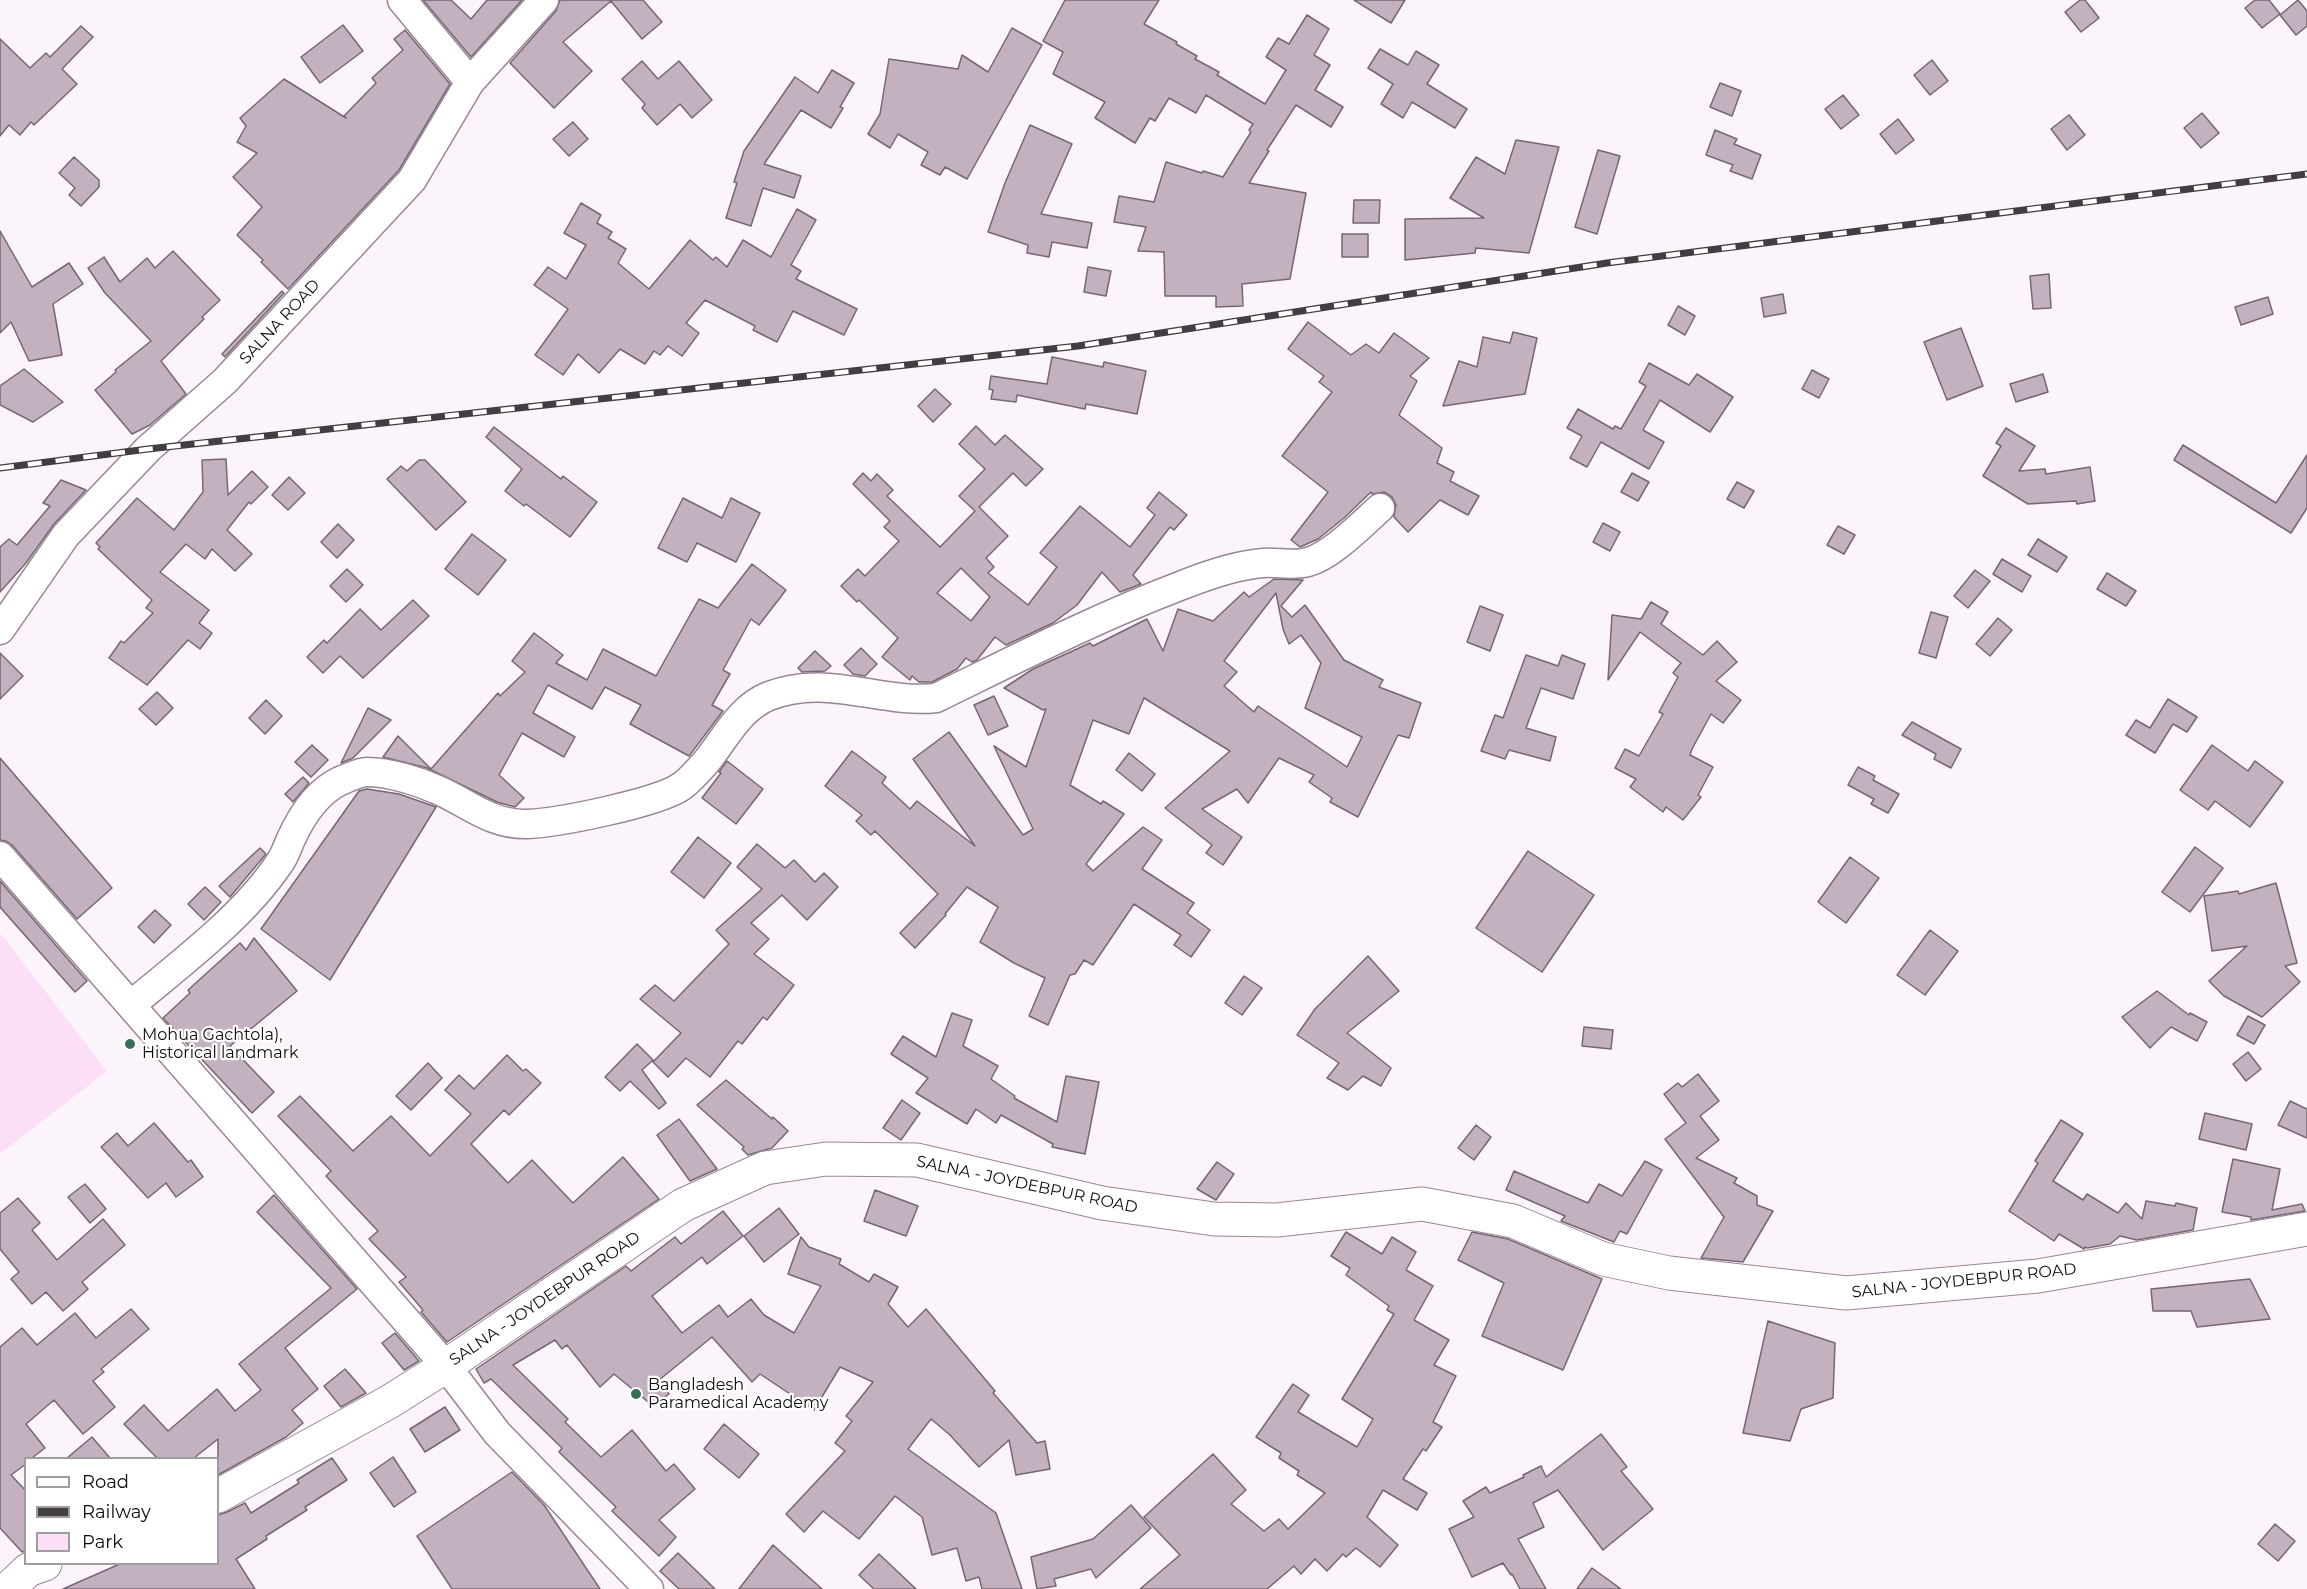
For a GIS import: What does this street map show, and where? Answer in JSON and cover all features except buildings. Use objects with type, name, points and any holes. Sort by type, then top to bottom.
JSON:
[{"type":"main road","name":"SALNA - JOYDEBPUR ROAD","points":[[219,1495],[389,1402],[446,1366],[683,1205],[765,1168],[826,1159],[917,1160],[1102,1203],[1214,1219],[1277,1220],[1422,1204],[1513,1221],[1603,1259],[1669,1274],[1846,1293],[2038,1276],[2307,1229]]},
{"type":"main road","points":[[8,1589],[28,1570],[40,1565]]},
{"type":"street","points":[[402,0],[471,82]]},
{"type":"street","name":"SALNA ROAD","points":[[0,630],[66,535],[148,449],[225,381],[412,180],[471,82],[544,0]]},
{"type":"street","points":[[131,1005],[222,928],[251,897],[279,865],[306,811],[338,782],[365,771],[390,775],[438,790],[470,809],[499,822],[527,824],[653,800],[682,786],[706,762],[740,716],[765,698],[787,690],[818,686],[918,700],[936,698],[1060,637],[1181,585],[1245,565],[1265,563],[1286,565],[1309,562],[1335,546],[1380,508]]},
{"type":"street","points":[[0,856],[446,1366],[497,1433],[649,1589]]},
{"type":"green space","points":[[0,933],[107,1071],[0,1154]]},
{"type":"railway","points":[[0,468],[148,449],[1078,346],[1607,263],[2307,174]]},
{"type":"place","name":"Mohua Gachtola), Historical landmark","points":[[130,1044]]},
{"type":"place","name":"Bangladesh Paramedical Academy","points":[[636,1394]]}]
